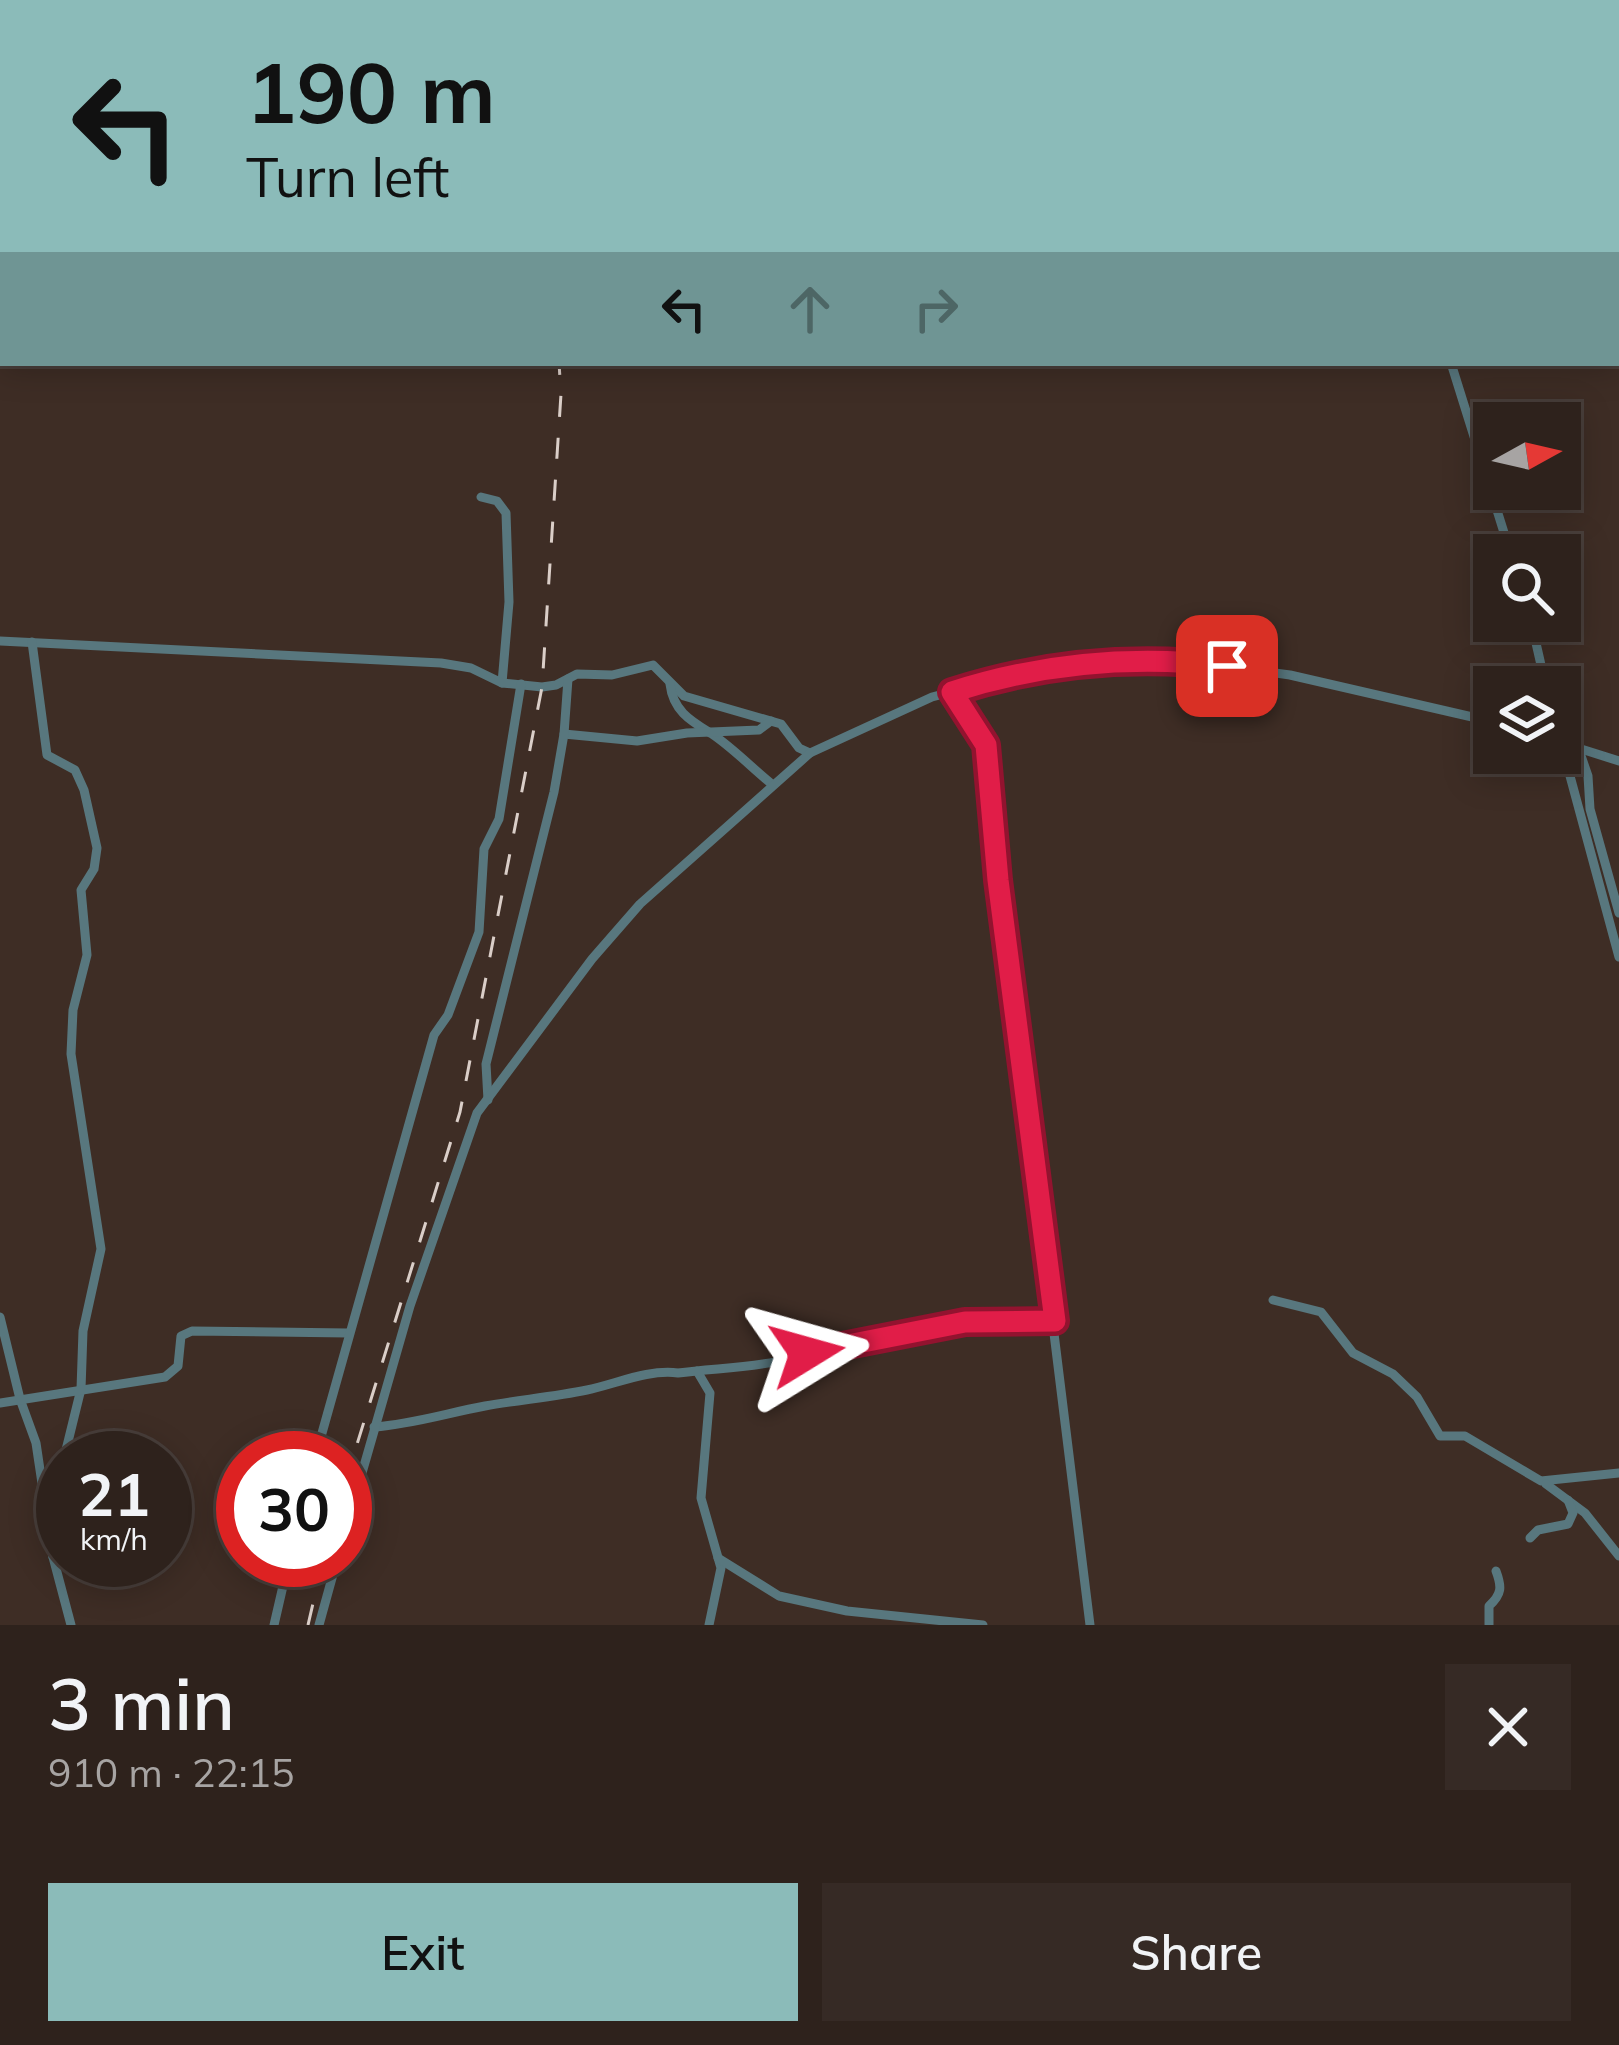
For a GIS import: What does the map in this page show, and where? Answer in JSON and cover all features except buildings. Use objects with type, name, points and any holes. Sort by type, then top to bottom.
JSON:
[{"type":"street","points":[[1452,366],[1504,534]]},
{"type":"street","points":[[481,497],[497,501],[506,513],[509,602],[502,682]]},
{"type":"street","points":[[0,641],[441,663],[520,684],[556,685],[577,674],[612,675],[653,665],[663,671],[679,710],[773,785]]},
{"type":"street","points":[[32,642],[47,754],[75,770],[97,848],[94,869],[81,890],[86,956],[71,1029],[100,1232],[100,1267],[83,1331],[81,1389],[70,1431]]},
{"type":"street","points":[[372,1434],[477,1113],[592,959],[640,904],[810,754],[899,709],[1000,677],[1115,661],[1200,663],[1326,682],[1473,717]]},
{"type":"street","points":[[488,1100],[486,1064],[554,792],[568,679]]},
{"type":"street","points":[[322,1431],[434,1035],[448,1015],[479,932],[484,849],[499,819],[520,684]]},
{"type":"street","points":[[670,684],[692,700],[782,724],[799,748],[810,754]]},
{"type":"street","points":[[952,692],[986,745],[998,880],[1090,1625]]},
{"type":"street","points":[[564,734],[620,742],[759,730],[771,722]]},
{"type":"street","points":[[1581,748],[1619,761]]},
{"type":"street","points":[[1581,756],[1619,913]]},
{"type":"street","points":[[1569,774],[1619,958]]},
{"type":"street","points":[[1273,1300],[1321,1312],[1352,1352],[1393,1374],[1417,1397],[1440,1436],[1465,1436],[1565,1495],[1619,1556]]},
{"type":"street","points":[[0,1317],[36,1443]]},
{"type":"street","points":[[374,1427],[589,1390],[662,1371],[774,1362],[965,1322],[1055,1321]]},
{"type":"street","points":[[0,1403],[165,1377],[178,1366],[182,1336],[192,1331],[348,1333]]},
{"type":"street","points":[[698,1370],[710,1393],[700,1493],[721,1568],[709,1625]]},
{"type":"street","points":[[1541,1481],[1619,1473]]},
{"type":"street","points":[[1531,1538],[1538,1530],[1568,1524],[1573,1513],[1563,1485],[1568,1480]]},
{"type":"street","points":[[718,1558],[779,1597],[847,1611],[983,1625]]},
{"type":"street","points":[[1490,1625],[1490,1606],[1502,1586],[1496,1571]]},
{"type":"street","points":[[57,1625],[71,1621],[61,1587]]},
{"type":"street","points":[[274,1625],[283,1587]]},
{"type":"street","points":[[319,1625],[330,1587]]},
{"type":"railway","points":[[361,1431],[460,1112],[542,687],[559,366]]},
{"type":"railway","points":[[308,1625],[317,1587]]},
{"type":"route","points":[[807,1353],[965,1322],[1055,1321],[998,880],[986,745],[952,692],[1058,666],[1115,661],[1227,666]]}]
